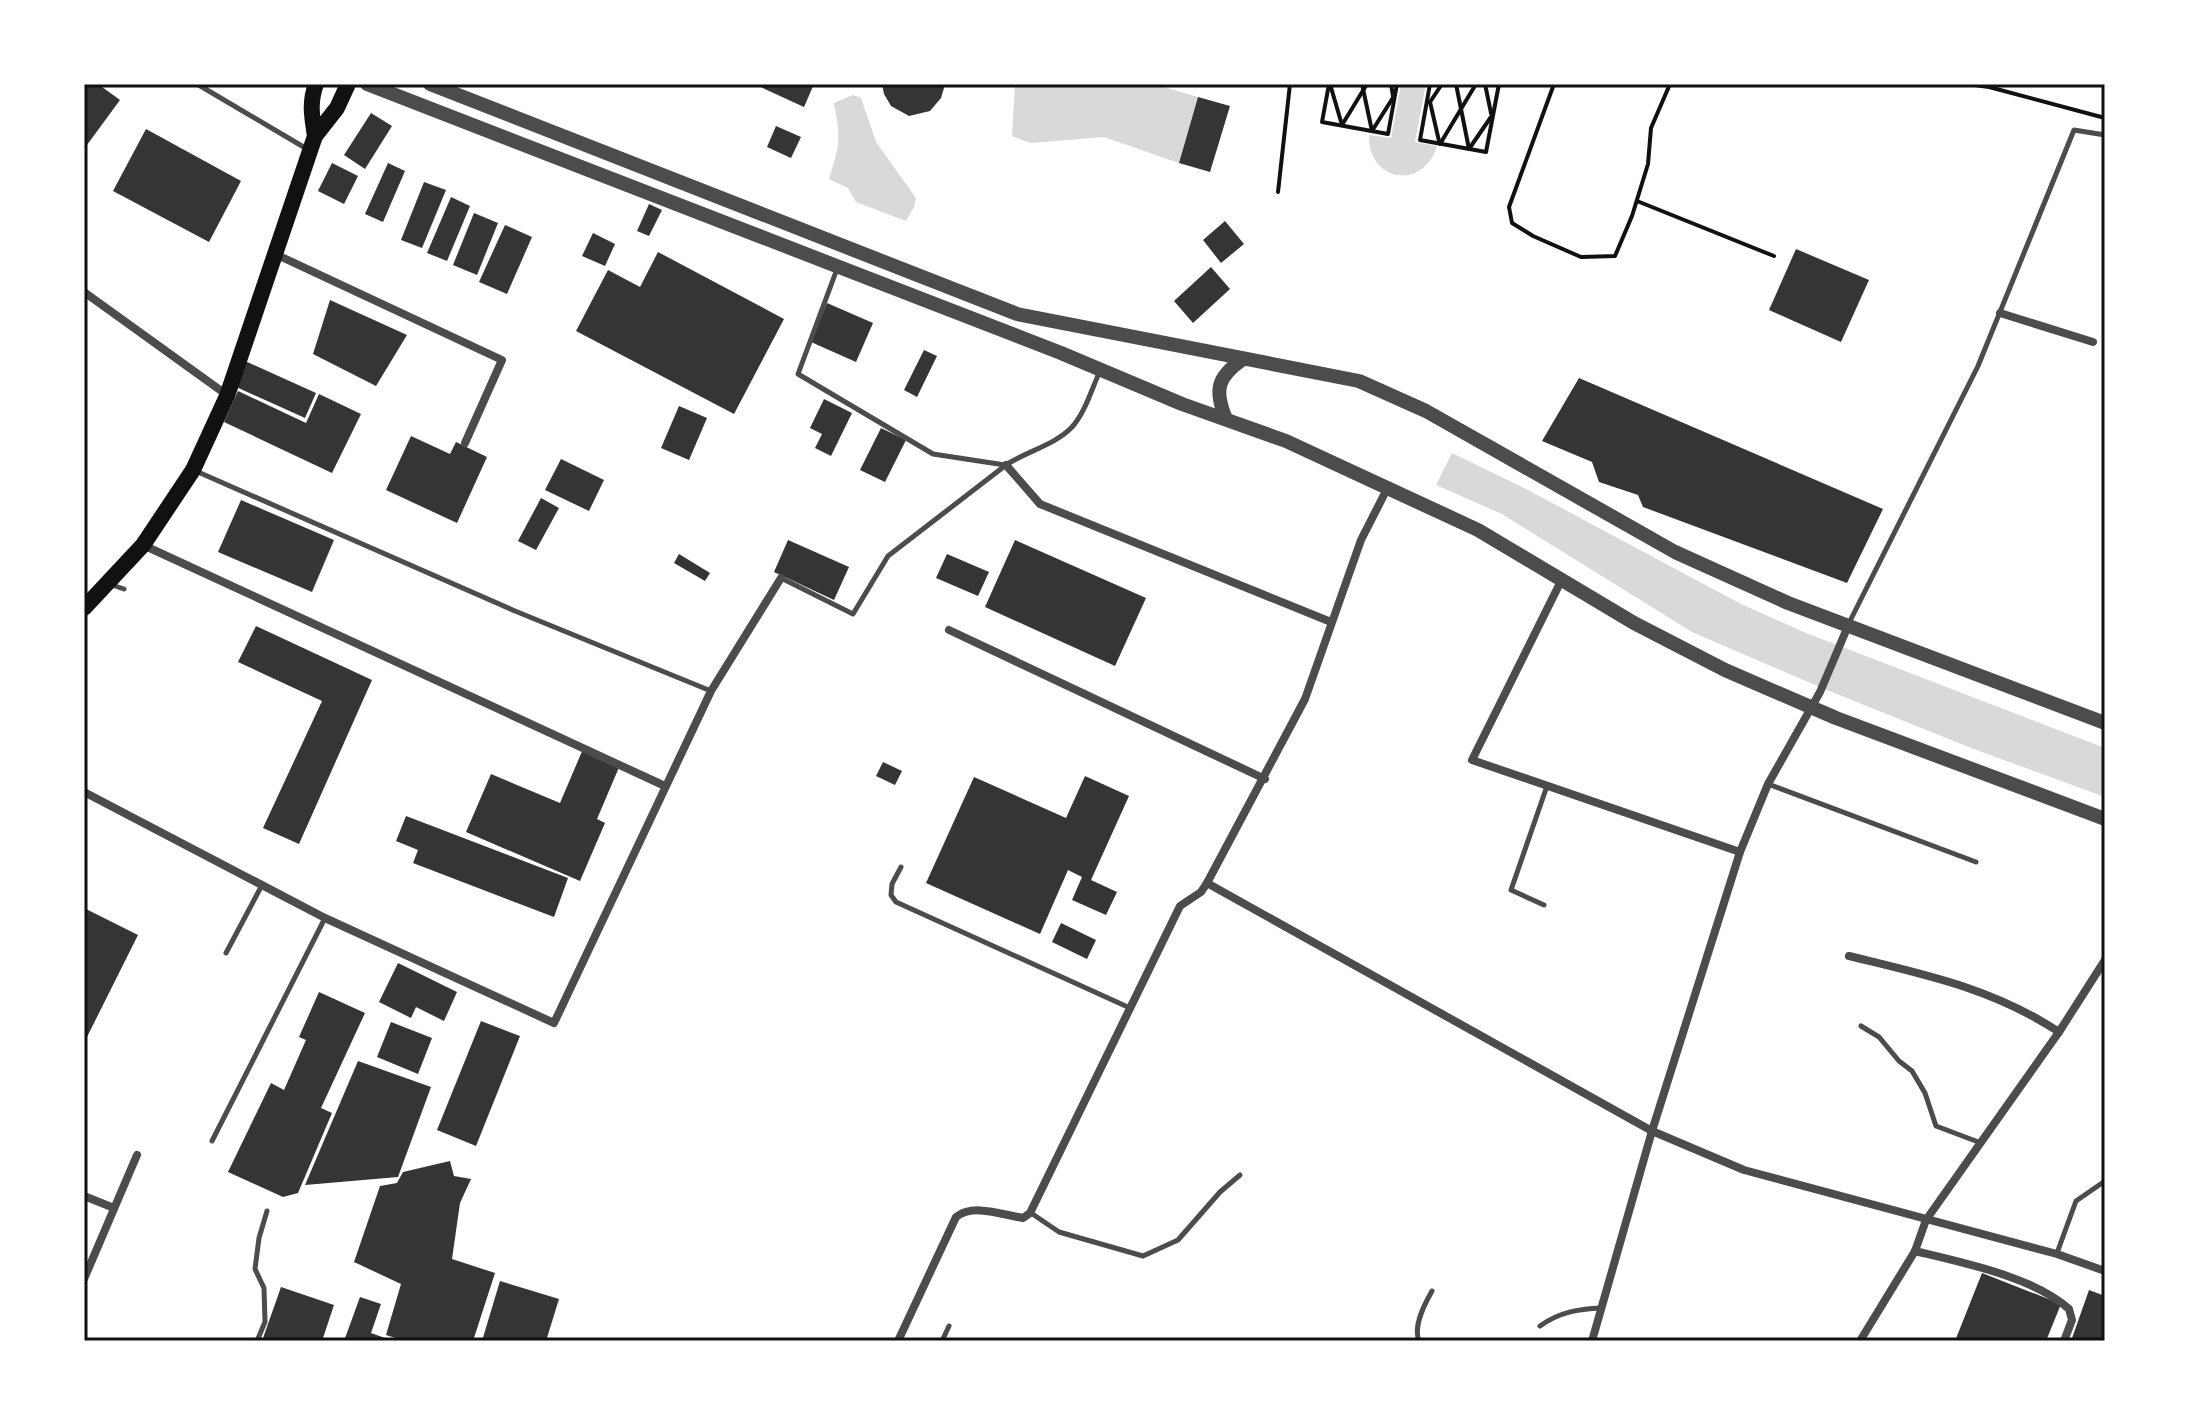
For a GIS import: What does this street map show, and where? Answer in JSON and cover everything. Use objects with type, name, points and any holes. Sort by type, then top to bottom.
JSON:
[{"type":"main road","points":[[313,144],[311,97],[316,84]]},
{"type":"main road","points":[[84,608],[116,586],[193,470],[227,396],[313,144],[337,108],[348,84]]},
{"type":"street","points":[[367,84],[1286,441],[1478,530],[1725,670],[1811,709],[2105,819]]},
{"type":"street","points":[[430,84],[1017,314],[1359,381],[1426,411],[1675,552],[1848,626],[2105,723]]},
{"type":"street","points":[[275,254],[502,360],[465,443]]},
{"type":"street","points":[[84,292],[227,396]]},
{"type":"street","points":[[2000,313],[2093,342]]},
{"type":"street","points":[[1226,419],[1218,391],[1222,379],[1243,359]]},
{"type":"street","points":[[1006,465],[1040,504],[1331,622]]},
{"type":"street","points":[[898,1341],[956,1217],[973,1210],[1023,1218],[1030,1213],[1180,906],[1201,892],[1207,883],[1305,699],[1361,540],[1388,487]]},
{"type":"street","points":[[143,545],[665,786]]},
{"type":"street","points":[[84,792],[325,918],[554,1023],[711,691],[781,578]]},
{"type":"street","points":[[1562,579],[1472,760],[1740,852]]},
{"type":"street","points":[[1592,1341],[1652,1131],[1740,852],[1768,784],[1820,692],[1848,626]]},
{"type":"street","points":[[949,630],[1265,779]]},
{"type":"street","points":[[1207,883],[1652,1131],[1744,1170],[2057,1254],[2105,1271]]},
{"type":"street","points":[[1849,956],[1950,980],[2015,1007],[2059,1032]]},
{"type":"street","points":[[1860,1341],[1915,1251],[1926,1220],[2059,1032],[2105,960]]},
{"type":"street","points":[[84,1279],[137,1155]]},
{"type":"street","points":[[84,1196],[114,1208]]},
{"type":"street","points":[[1915,1251],[1967,1264],[2039,1288],[2069,1309],[2072,1320],[2064,1341]]},
{"type":"lane","points":[[197,84],[313,144]]},
{"type":"lane","points":[[1848,626],[1971,380],[2074,130],[2105,135]]},
{"type":"lane","points":[[838,267],[798,374],[933,454],[1006,465]]},
{"type":"lane","points":[[781,578],[853,614],[888,556],[1006,465],[1022,454],[1060,438],[1074,425],[1100,370]]},
{"type":"lane","points":[[193,470],[515,611],[711,691]]},
{"type":"lane","points":[[1768,784],[1976,862]]},
{"type":"lane","points":[[1544,905],[1511,890],[1547,786]]},
{"type":"lane","points":[[901,867],[892,884],[891,895],[896,902],[1131,1008]]},
{"type":"lane","points":[[226,953],[262,885]]},
{"type":"lane","points":[[212,1141],[325,918]]},
{"type":"lane","points":[[1861,1026],[1879,1037],[1912,1071],[1925,1093],[1936,1126],[1982,1143]]},
{"type":"lane","points":[[1030,1213],[1059,1232],[1143,1256],[1178,1240],[1220,1192],[1240,1175]]},
{"type":"lane","points":[[2057,1254],[2076,1201],[2105,1181]]},
{"type":"lane","points":[[257,1341],[265,1322],[265,1299],[264,1288],[255,1269],[267,1211]]},
{"type":"lane","points":[[1419,1341],[1416,1334],[1424,1305],[1432,1291]]},
{"type":"lane","points":[[1540,1326],[1570,1312],[1602,1308]]},
{"type":"lane","points":[[942,1341],[949,1326]]},
{"type":"path","points":[[1278,192],[1290,84]]},
{"type":"path","points":[[1331,84],[1342,125]]},
{"type":"path","points":[[1331,84],[1322,122],[1388,134],[1397,84]]},
{"type":"path","points":[[1342,125],[1365,84]]},
{"type":"path","points":[[1372,131],[1394,96],[1391,84]]},
{"type":"path","points":[[1430,84],[1420,140],[1486,152],[1499,84]]},
{"type":"path","points":[[1429,102],[1442,84]]},
{"type":"path","points":[[1456,84],[1469,149]]},
{"type":"path","points":[[1440,144],[1476,84]]},
{"type":"path","points":[[1469,149],[1492,114],[1485,84]]},
{"type":"path","points":[[1554,84],[1509,207],[1512,223],[1581,257],[1615,256],[1648,164],[1651,128],[1670,84]]},
{"type":"path","points":[[1967,84],[2105,118]]},
{"type":"path","points":[[1363,91],[1372,131]]},
{"type":"path","points":[[1429,102],[1440,144]]},
{"type":"path","points":[[1637,201],[1774,256]]},
{"type":"shaded area","points":[[1015,84],[1154,84],[1198,97],[1179,163],[1104,137],[1030,143],[1012,136]]},
{"type":"shaded area","points":[[1401,84],[1426,84],[1415,142],[1437,146],[1430,160],[1409,175],[1386,171],[1377,163],[1371,151],[1369,135],[1391,138]]},
{"type":"shaded area","points":[[853,95],[861,98],[876,142],[916,198],[906,221],[856,202],[848,188],[829,179],[838,141],[834,103]]},
{"type":"shaded area","points":[[1452,453],[1741,604],[1806,633],[2105,748],[2105,797],[1971,748],[1692,632],[1502,514],[1436,485]]},
{"type":"building","points":[[84,84],[98,84],[120,100],[84,149]]},
{"type":"building","points":[[754,84],[814,84],[804,107]]},
{"type":"building","points":[[882,84],[943,84],[944,88],[941,98],[930,111],[909,116],[891,106]]},
{"type":"building","points":[[1198,97],[1230,106],[1210,172],[1179,163]]},
{"type":"building","points":[[371,113],[392,126],[365,169],[344,155]]},
{"type":"building","points":[[776,126],[801,137],[791,158],[767,147]]},
{"type":"building","points":[[146,129],[241,181],[209,242],[113,191]]},
{"type":"building","points":[[332,163],[358,176],[344,204],[318,191]]},
{"type":"building","points":[[388,163],[405,171],[383,222],[365,214]]},
{"type":"building","points":[[424,182],[446,190],[422,248],[401,240]]},
{"type":"building","points":[[451,197],[470,206],[447,261],[427,253]]},
{"type":"building","points":[[649,204],[662,210],[649,236],[637,231]]},
{"type":"building","points":[[474,213],[498,223],[477,275],[453,265]]},
{"type":"building","points":[[1225,221],[1244,244],[1221,263],[1203,240]]},
{"type":"building","points":[[505,225],[532,237],[507,294],[479,282]]},
{"type":"building","points":[[593,233],[615,244],[605,266],[582,256]]},
{"type":"building","points":[[1796,249],[1869,280],[1841,342],[1769,310]]},
{"type":"building","points":[[658,252],[784,319],[734,414],[576,331],[608,270],[640,287]]},
{"type":"building","points":[[1211,267],[1230,289],[1193,323],[1174,301]]},
{"type":"building","points":[[330,300],[407,335],[376,386],[313,354]]},
{"type":"building","points":[[827,303],[873,323],[856,362],[811,342]]},
{"type":"building","points":[[924,350],[937,356],[917,397],[904,390]]},
{"type":"building","points":[[245,361],[316,393],[305,418],[234,386]]},
{"type":"building","points":[[1579,378],[1883,509],[1847,583],[1643,507],[1638,495],[1599,482],[1592,462],[1542,441]]},
{"type":"building","points":[[238,391],[306,423],[319,394],[361,414],[332,473],[224,422]]},
{"type":"building","points":[[824,399],[852,413],[831,456],[815,448],[822,434],[810,428]]},
{"type":"building","points":[[679,406],[707,418],[689,460],[661,448]]},
{"type":"building","points":[[881,428],[906,440],[885,482],[860,470]]},
{"type":"building","points":[[411,436],[450,454],[456,442],[487,457],[457,523],[386,490]]},
{"type":"building","points":[[561,459],[604,480],[589,511],[545,490]]},
{"type":"building","points":[[541,498],[559,508],[536,550],[518,541]]},
{"type":"building","points":[[241,500],[334,540],[312,592],[218,552]]},
{"type":"building","points":[[788,540],[849,567],[834,600],[774,572]]},
{"type":"building","points":[[1015,540],[1146,598],[1115,666],[985,607]]},
{"type":"building","points":[[679,554],[710,573],[705,581],[674,563]]},
{"type":"building","points":[[947,554],[989,572],[978,596],[936,578]]},
{"type":"building","points":[[256,626],[372,680],[299,844],[263,828],[322,701],[238,662]]},
{"type":"building","points":[[583,749],[620,765],[597,819],[605,823],[580,881],[466,832],[491,774],[560,803]]},
{"type":"building","points":[[883,762],[902,771],[895,785],[876,776]]},
{"type":"building","points":[[1085,776],[1129,796],[1091,880],[1117,892],[1106,915],[1072,900],[1082,877],[1068,870],[1040,934],[926,883],[974,777],[1066,818]]},
{"type":"building","points":[[406,816],[568,878],[554,917],[413,863],[418,850],[396,841]]},
{"type":"building","points":[[84,908],[138,935],[84,1043]]},
{"type":"building","points":[[1061,923],[1096,940],[1087,959],[1052,942]]},
{"type":"building","points":[[398,963],[457,992],[444,1021],[416,1007],[411,1018],[379,1002]]},
{"type":"building","points":[[319,992],[365,1013],[321,1108],[332,1113],[298,1193],[283,1197],[228,1172],[271,1083],[284,1090],[306,1040],[299,1037]]},
{"type":"building","points":[[481,1021],[520,1036],[476,1146],[437,1130]]},
{"type":"building","points":[[391,1022],[432,1038],[418,1074],[377,1057]]},
{"type":"building","points":[[358,1061],[431,1087],[398,1177],[305,1185]]},
{"type":"building","points":[[450,1161],[454,1176],[471,1179],[460,1203],[452,1259],[495,1273],[473,1341],[405,1341],[386,1335],[401,1284],[354,1262],[380,1186],[397,1183],[403,1172]]},
{"type":"building","points":[[1982,1273],[2061,1304],[2046,1341],[1955,1341]]},
{"type":"building","points":[[500,1281],[559,1299],[546,1341],[482,1341]]},
{"type":"building","points":[[281,1287],[334,1305],[322,1341],[262,1341]]},
{"type":"building","points":[[2089,1290],[2105,1296],[2105,1341],[2071,1341]]},
{"type":"building","points":[[360,1297],[381,1304],[371,1333],[385,1338],[384,1341],[344,1341]]}]
